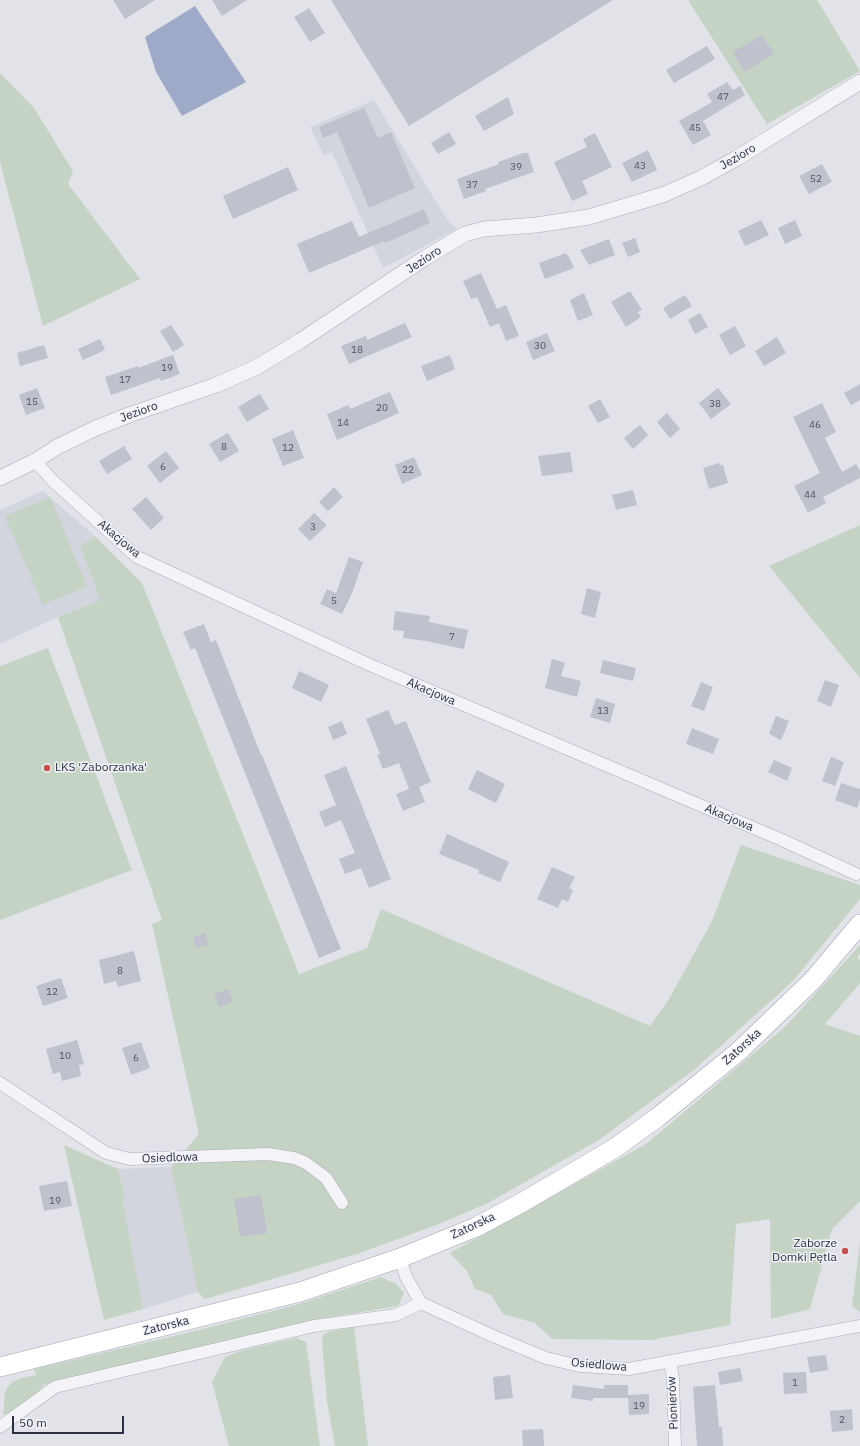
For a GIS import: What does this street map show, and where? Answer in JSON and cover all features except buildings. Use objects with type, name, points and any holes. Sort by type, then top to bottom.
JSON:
[{"type":"main road","name":"Zatorska","points":[[0,1367],[300,1292],[400,1258],[476,1227],[523,1202],[615,1148],[652,1122],[738,1052],[813,980],[860,924]]},
{"type":"street","name":"Jezioro","points":[[0,478],[96,428],[216,385],[255,368],[300,341],[425,258],[465,234],[484,229],[536,225],[589,217],[665,194],[701,178],[737,158],[860,82]]},
{"type":"street","name":"Akacjowa","points":[[35,461],[53,481],[137,557],[370,665],[782,840],[856,874]]},
{"type":"street","name":"Osiedlowa","points":[[0,1083],[106,1153],[130,1159],[268,1154],[294,1158],[306,1163],[326,1178],[342,1203]]},
{"type":"street","points":[[0,1427],[54,1387],[314,1326],[396,1315],[421,1303],[406,1277],[400,1258]]},
{"type":"street","name":"Osiedlowa","points":[[421,1303],[493,1336],[546,1358],[580,1366],[629,1369],[860,1326]]},
{"type":"street","name":"Pionierów","points":[[670,1361],[675,1446]]},
{"type":"shaded area","points":[[374,100],[446,218],[457,229],[383,268],[332,152],[324,156],[310,127]]},
{"type":"shaded area","points":[[43,491],[95,536],[80,546],[100,600],[58,617],[0,644],[0,510]]},
{"type":"shaded area","points":[[171,1167],[198,1292],[143,1309],[121,1197],[125,1196],[118,1169]]},
{"type":"green space","points":[[688,0],[817,0],[860,71],[767,124]]},
{"type":"green space","points":[[0,73],[34,108],[73,171],[68,184],[140,279],[43,326],[0,162]]},
{"type":"green space","points":[[50,497],[87,586],[43,605],[5,516]]},
{"type":"green space","points":[[860,525],[860,678],[769,566]]},
{"type":"green space","points":[[95,536],[142,583],[299,974],[367,948],[381,909],[650,1026],[669,999],[712,921],[741,845],[860,885],[860,899],[793,981],[695,1069],[599,1140],[488,1203],[439,1224],[357,1254],[205,1299],[198,1292],[171,1167],[199,1134],[152,924],[162,920],[58,617],[100,600],[80,546]]},
{"type":"green space","name":"LKS 'Zaborzanka'","points":[[48,648],[132,870],[0,920],[0,666]]},
{"type":"green space","points":[[860,945],[860,954],[857,957],[860,961],[860,983],[825,1024],[860,1036],[860,1201],[832,1229],[810,1309],[771,1319],[770,1219],[736,1224],[730,1325],[651,1340],[552,1339],[535,1323],[503,1314],[491,1295],[475,1289],[467,1271],[450,1253],[646,1144],[785,1027]]},
{"type":"green space","points":[[64,1145],[118,1169],[125,1196],[122,1198],[143,1309],[104,1320]]},
{"type":"green space","points":[[860,1242],[860,1312],[852,1306]]},
{"type":"green space","points":[[381,1277],[396,1284],[404,1293],[398,1306],[313,1320],[45,1384],[30,1399],[8,1416],[3,1414],[7,1388],[12,1382],[36,1375],[34,1369],[187,1333],[296,1305]]},
{"type":"green space","points":[[354,1327],[368,1446],[335,1446],[327,1401],[322,1343],[323,1335],[328,1332]]},
{"type":"green space","points":[[296,1338],[306,1342],[320,1446],[229,1446],[212,1382],[225,1357],[243,1350]]},
{"type":"water","points":[[195,6],[246,82],[182,116],[156,72],[145,37]]},
{"type":"place","name":"LKS 'Zaborzanka'","points":[[47,768]]},
{"type":"place","name":"Zaborze Domki Pętla","points":[[845,1251]]}]
